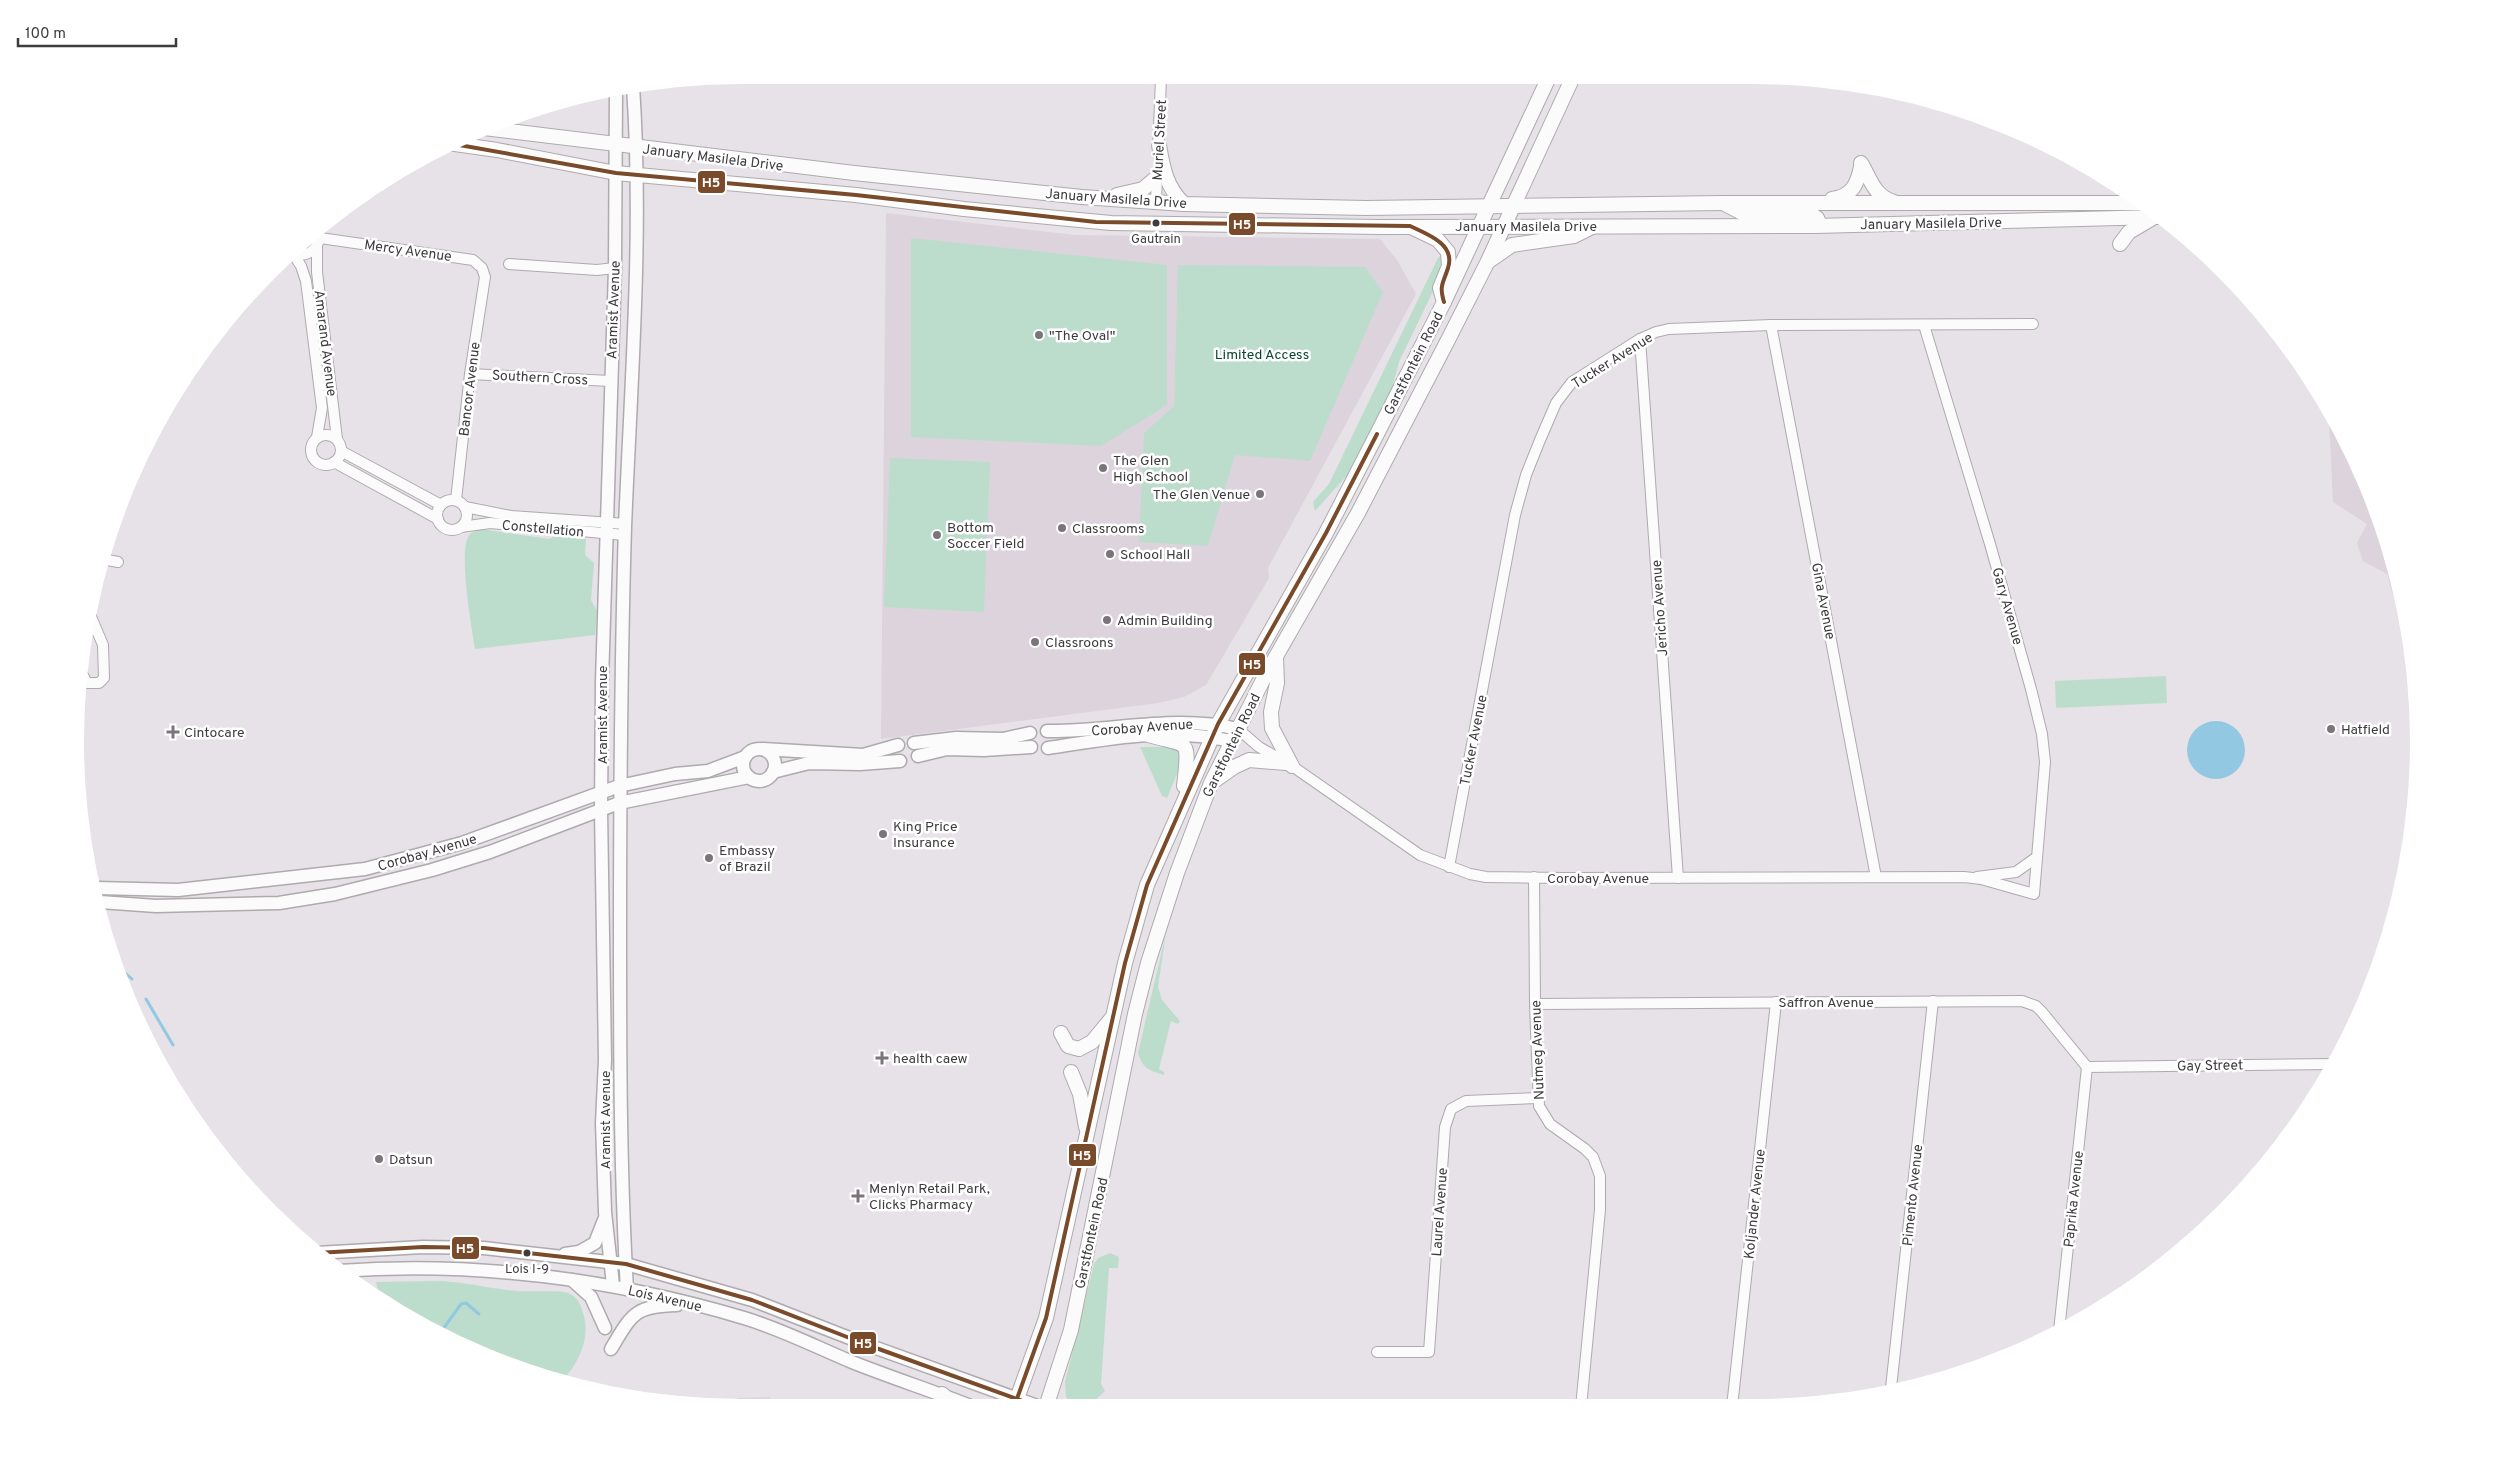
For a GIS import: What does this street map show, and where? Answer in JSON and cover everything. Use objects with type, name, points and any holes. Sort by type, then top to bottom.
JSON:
[{"type":"main road","name":"Garstfontein Road","points":[[1016,1399],[1046,1318],[1125,963],[1147,885],[1183,799],[1215,730],[1326,533],[1444,302],[1478,225],[1546,84]]},
{"type":"main road","name":"Garstfontein Road","points":[[1048,1399],[1071,1330],[1100,1196],[1122,1069],[1148,963],[1186,848],[1212,783],[1235,735],[1276,657],[1318,586],[1383,466],[1487,263],[1570,84]]},
{"type":"main road","name":"January Masilela Drive","points":[[500,130],[637,148],[1107,199],[1184,204],[1366,208],[1722,203],[2130,203]]},
{"type":"main road","name":"January Masilela Drive","points":[[465,145],[616,173],[856,195],[1096,222],[1410,226],[1820,226],[2148,216]]},
{"type":"main road","points":[[1159,145],[1167,183],[1172,192],[1184,204]]},
{"type":"main road","points":[[1799,204],[1847,195],[1856,186],[1861,165],[1877,194],[1885,200],[1901,204]]},
{"type":"main road","points":[[1107,199],[1143,188],[1157,176]]},
{"type":"main road","points":[[1156,202],[1160,211],[1168,216],[1232,225]]},
{"type":"main road","points":[[1722,203],[1744,214],[1814,216],[1818,218],[1820,226]]},
{"type":"main road","points":[[1862,204],[1878,216],[1908,223]]},
{"type":"main road","points":[[2086,204],[2114,218],[2135,207]]},
{"type":"main road","points":[[2120,244],[2136,227],[2152,219]]},
{"type":"main road","points":[[1410,226],[1438,240],[1448,252],[1449,266],[1440,288],[1444,302]]},
{"type":"main road","points":[[1487,263],[1512,245],[1574,236],[1595,226]]},
{"type":"main road","points":[[1276,657],[1277,683],[1271,712],[1272,728],[1289,765]]},
{"type":"main road","points":[[1145,734],[1175,740],[1186,748],[1188,759],[1183,799]]},
{"type":"main road","points":[[1212,783],[1234,767],[1249,760],[1289,765]]},
{"type":"main road","points":[[1061,1033],[1068,1046],[1079,1049],[1092,1042],[1114,1015]]},
{"type":"main road","points":[[1071,1072],[1080,1094],[1087,1135]]},
{"type":"main road","points":[[942,1394],[948,1399]]},
{"type":"street","name":"Muriel Street","points":[[1156,202],[1161,84]]},
{"type":"street","name":"Aramist Avenue","points":[[627,1289],[620,1109],[619,803],[625,529],[636,272],[637,148],[633,93]]},
{"type":"street","name":"Aramist Avenue","points":[[613,1285],[612,1262],[605,1212],[602,1123],[605,1060],[601,810],[606,528],[615,268],[616,96]]},
{"type":"street","name":"Mercy Avenue","points":[[319,238],[473,260],[482,268],[485,277]]},
{"type":"street","name":"Amarand Avenue","points":[[318,239],[317,272],[337,439]]},
{"type":"street","points":[[300,255],[306,255],[317,240]]},
{"type":"street","name":"Amarand Avenue","points":[[295,258],[301,266],[306,281],[322,408],[317,437]]},
{"type":"street","points":[[509,264],[597,270],[615,268]]},
{"type":"street","name":"Bancor Avenue","points":[[456,500],[470,374],[485,277]]},
{"type":"street","name":"Tucker Avenue","points":[[1449,867],[1516,515],[1526,475],[1552,411],[1566,389],[1578,377],[1640,339],[1669,329],[1771,325],[2033,324]]},
{"type":"street","name":"Gina Avenue","points":[[1771,325],[1876,877]]},
{"type":"street","name":"Gary Avenue","points":[[1924,325],[1995,563],[2040,725],[2045,762],[2034,894]]},
{"type":"street","name":"Jericho Avenue","points":[[1640,339],[1678,878]]},
{"type":"street","name":"Southern Cross","points":[[470,374],[611,381]]},
{"type":"street","points":[[438,519],[441,505],[448,501],[456,500],[465,507],[466,519],[461,526],[448,529],[438,519],[334,462],[322,464],[314,460],[311,448],[317,437],[330,435],[337,439],[341,452],[441,505]]},
{"type":"street","points":[[334,462],[341,452]]},
{"type":"street","name":"Constellation","points":[[465,507],[519,517],[606,528]]},
{"type":"street","name":"Constellation","points":[[461,526],[490,523],[625,529]]},
{"type":"street","points":[[109,560],[118,562]]},
{"type":"street","points":[[87,682],[98,683],[104,678],[103,645],[94,624]]},
{"type":"street","name":"Corobay Avenue","points":[[100,888],[178,890],[365,869],[462,843],[620,786],[675,774],[713,770],[745,757],[750,752],[763,749],[863,755],[907,741],[914,743],[956,738],[1004,739],[1030,733],[1036,729],[1047,731],[1094,731],[1175,722],[1235,735],[1289,765],[1420,855],[1449,867],[1486,877],[1974,878],[2034,894]]},
{"type":"street","name":"Corobay Avenue","points":[[104,902],[156,906],[279,903],[335,894],[432,870],[490,852],[619,803],[749,776],[762,780],[773,772],[809,762],[867,764],[900,761],[909,764],[918,756],[947,749],[984,750],[1031,747],[1037,751],[1145,734],[1215,730]]},
{"type":"street","points":[[1047,731],[1051,738],[1048,748]]},
{"type":"street","points":[[1030,733],[1028,740],[1031,747]]},
{"type":"street","points":[[914,743],[918,749],[918,756]]},
{"type":"street","points":[[898,745],[896,754],[900,761]]},
{"type":"street","points":[[763,749],[774,758],[773,772]]},
{"type":"street","points":[[745,757],[743,764],[749,776]]},
{"type":"street","name":"Corobay Avenue","points":[[1974,878],[1990,874],[2016,872],[2038,857]]},
{"type":"street","name":"Nutmeg Avenue","points":[[1534,878],[1537,1098],[1545,1119],[1585,1149],[1593,1158],[1600,1176],[1600,1210],[1582,1399]]},
{"type":"street","name":"Saffron Avenue","points":[[1535,1004],[2022,1001],[2032,1004],[2042,1012],[2087,1067]]},
{"type":"street","name":"Koljander Avenue","points":[[1733,1399],[1776,1002]]},
{"type":"street","name":"Pimento Avenue","points":[[1891,1385],[1933,1002]]},
{"type":"street","name":"Gay Street","points":[[2087,1067],[2325,1064]]},
{"type":"street","name":"Paprika Avenue","points":[[2060,1322],[2087,1067]]},
{"type":"street","name":"Laurel Avenue","points":[[1377,1352],[1429,1352],[1445,1127],[1451,1109],[1466,1101],[1537,1098]]},
{"type":"street","points":[[555,1256],[579,1252],[595,1243],[603,1227],[605,1212]]},
{"type":"street","name":"Lois Avenue","points":[[327,1252],[423,1247],[492,1249],[626,1264],[752,1300],[1007,1399]]},
{"type":"street","name":"Lois Avenue","points":[[351,1270],[449,1270],[613,1285],[697,1305],[786,1333],[851,1361],[955,1399]]},
{"type":"street","points":[[572,1280],[591,1297],[605,1328]]},
{"type":"street","points":[[611,1349],[628,1321],[640,1310],[656,1306],[697,1305]]},
{"type":"shaded area","name":"The Glen High School","points":[[886,213],[1075,235],[1380,239],[1397,260],[1416,294],[1268,568],[1269,578],[1206,685],[1184,697],[1158,703],[881,739]]},
{"type":"shaded area","points":[[2329,427],[2360,490],[2388,571],[2395,602],[2387,574],[2363,561],[2357,543],[2367,524],[2333,502]]},
{"type":"shaded area","points":[[770,1397],[770,1399],[736,1399]]},
{"type":"green space","name":"\"The Oval\"","points":[[911,238],[1167,265],[1167,405],[1101,446],[911,437]]},
{"type":"green space","points":[[1443,253],[1447,262],[1399,362],[1392,389],[1350,472],[1315,511],[1313,502],[1329,484],[1438,258]]},
{"type":"green space","name":"Limited Access","points":[[1178,265],[1365,267],[1383,292],[1310,461],[1235,455],[1208,546],[1139,542],[1144,433],[1174,406]]},
{"type":"green space","name":"Bottom Soccer Field","points":[[890,458],[990,462],[984,612],[884,607]]},
{"type":"green space","points":[[480,529],[549,539],[561,534],[586,539],[585,555],[594,563],[591,600],[597,611],[595,635],[475,649],[465,571],[465,555],[466,542],[470,534]]},
{"type":"green space","points":[[2166,676],[2167,703],[2056,708],[2055,681]]},
{"type":"green space","points":[[1140,747],[1169,747],[1179,752],[1181,764],[1167,798],[1162,796]]},
{"type":"green space","points":[[1166,933],[1158,987],[1162,1000],[1180,1021],[1178,1024],[1171,1021],[1159,1069],[1164,1072],[1164,1075],[1147,1068],[1138,1053]]},
{"type":"green space","points":[[1110,1253],[1119,1257],[1118,1268],[1109,1268],[1101,1384],[1105,1391],[1096,1399],[1067,1399],[1065,1382],[1094,1264],[1098,1258]]},
{"type":"green space","points":[[376,1282],[455,1282],[508,1290],[564,1292],[571,1294],[580,1304],[585,1319],[586,1329],[583,1347],[575,1365],[567,1376],[490,1349],[451,1331],[413,1311],[378,1289]]},
{"type":"water","points":[[2216,721],[2227,723],[2240,734],[2245,750],[2243,761],[2232,774],[2216,779],[2205,777],[2192,766],[2187,750],[2189,739],[2200,726]]},
{"type":"waterway","points":[[127,975],[132,979]]},
{"type":"waterway","points":[[146,999],[173,1045]]},
{"type":"waterway","points":[[444,1327],[461,1304],[466,1303],[479,1314]]},
{"type":"transit line","name":"H5","points":[[464,146],[616,173],[856,195],[1096,222],[1410,226],[1432,236],[1448,252],[1448,268],[1442,288],[1444,302]]},
{"type":"transit line","name":"H5","points":[[1017,1399],[1046,1318],[1125,963],[1147,885],[1218,724],[1326,533],[1377,434]]},
{"type":"transit line","name":"H5","points":[[328,1252],[423,1247],[484,1248],[626,1264],[752,1300],[865,1344],[1017,1399]]},
{"type":"place","name":"Gautrain","points":[[1156,223]]},
{"type":"place","name":"\"The Oval\"","points":[[1039,335]]},
{"type":"place","name":"The Glen High School","points":[[1103,468]]},
{"type":"place","name":"The Glen Venue","points":[[1260,494]]},
{"type":"place","name":"Classrooms","points":[[1062,528]]},
{"type":"place","name":"Bottom Soccer Field","points":[[937,535]]},
{"type":"place","name":"School Hall","points":[[1110,554]]},
{"type":"place","name":"Admin Building","points":[[1107,620]]},
{"type":"place","name":"Classroons","points":[[1035,642]]},
{"type":"place","name":"Hatfield","points":[[2331,729]]},
{"type":"place","name":"Cintocare","points":[[173,732]]},
{"type":"place","name":"King Price Insurance","points":[[883,834]]},
{"type":"place","name":"Embassy of Brazil","points":[[709,858]]},
{"type":"place","name":"health caew","points":[[882,1058]]},
{"type":"place","name":"Datsun","points":[[379,1159]]},
{"type":"place","name":"Menlyn Retail Park, Clicks Pharmacy","points":[[858,1196]]},
{"type":"place","name":"Lois I-9","points":[[527,1253]]}]
